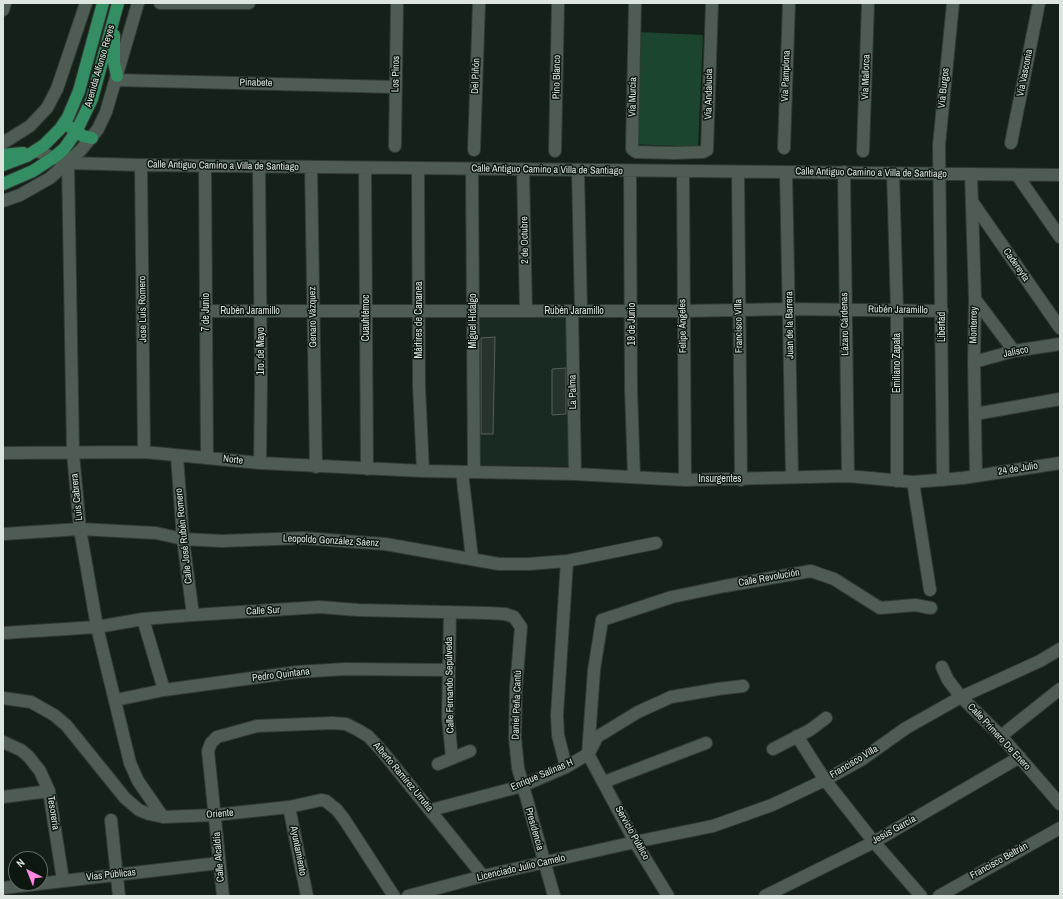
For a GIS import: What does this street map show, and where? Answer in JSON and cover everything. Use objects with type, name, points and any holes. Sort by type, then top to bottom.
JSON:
[{"type":"main road","name":"Avenida Alfonso Reyes","points":[[3,165],[36,151],[51,139],[64,123],[79,91],[103,3]]},
{"type":"main road","name":"Avenida Alfonso Reyes","points":[[3,184],[33,171],[53,158],[64,149],[76,132],[92,99],[118,3]]},
{"type":"main road","points":[[112,23],[116,78]]},
{"type":"main road","points":[[64,123],[86,138],[92,138]]},
{"type":"main road","points":[[3,155],[36,151]]},
{"type":"street","points":[[3,10],[5,3]]},
{"type":"street","points":[[3,143],[30,126],[49,103],[62,77],[86,3]]},
{"type":"street","points":[[3,201],[50,178],[68,163],[92,138],[103,121],[138,3]]},
{"type":"street","points":[[160,3],[249,3]]},
{"type":"street","name":"Los Pinos","points":[[395,146],[397,3]]},
{"type":"street","name":"Del Piñón","points":[[474,150],[479,3]]},
{"type":"street","name":"Pino Blanco","points":[[555,151],[558,3]]},
{"type":"street","name":"Vía Murcia","points":[[635,3],[632,149],[636,152],[674,153]]},
{"type":"street","name":"Vía Andalucía","points":[[674,153],[703,152],[707,150],[712,3]]},
{"type":"street","name":"Vía Pamplona","points":[[784,148],[789,3]]},
{"type":"street","name":"Vía Mallorca","points":[[864,151],[868,3]]},
{"type":"street","name":"Vía Burgos","points":[[939,174],[940,134],[953,3]]},
{"type":"street","name":"Vía Vasconia","points":[[1011,143],[1039,3]]},
{"type":"street","name":"Pinabete","points":[[116,78],[395,87]]},
{"type":"street","name":"Calle Antiguo Camino a Villa de Santiago","points":[[36,151],[68,163],[141,165],[578,171],[844,172],[1060,175]]},
{"type":"street","name":"Luis Cabrera","points":[[68,163],[73,453],[80,529],[97,627],[116,700],[132,771],[162,817]]},
{"type":"street","name":"Jose Luis Romero","points":[[141,165],[144,452]]},
{"type":"street","name":"7 de Junio","points":[[205,166],[207,457]]},
{"type":"street","name":"1ro. de Mayo","points":[[259,167],[261,312],[260,463]]},
{"type":"street","name":"Genaro Vázquez","points":[[311,167],[316,467]]},
{"type":"street","name":"Cuauhtémoc","points":[[366,168],[367,469]]},
{"type":"street","name":"Mártires de Cananea","points":[[418,169],[419,386],[423,471]]},
{"type":"street","name":"Miguel Hidalgo","points":[[472,169],[473,311],[468,472],[472,558]]},
{"type":"street","name":"2 de Octubre","points":[[523,170],[526,311]]},
{"type":"street","name":"La Palma","points":[[574,474],[578,171]]},
{"type":"street","name":"19 de Junio","points":[[630,171],[632,311],[631,389],[634,477]]},
{"type":"street","name":"Felipe Ángeles","points":[[683,172],[685,480]]},
{"type":"street","name":"Francisco Villa","points":[[738,172],[738,310],[741,480]]},
{"type":"street","name":"Juan de la Barrera","points":[[786,172],[790,309],[792,478]]},
{"type":"street","name":"Lázaro Cárdenas","points":[[844,172],[848,476]]},
{"type":"street","name":"Emiliano Zapata","points":[[893,173],[897,310],[897,481]]},
{"type":"street","name":"Libertad","points":[[939,174],[942,311],[943,480]]},
{"type":"street","name":"Monterrey","points":[[971,174],[975,299],[974,362],[976,476]]},
{"type":"street","points":[[1017,175],[1060,237]]},
{"type":"street","name":"Cadereyta","points":[[973,202],[1060,328]]},
{"type":"street","points":[[975,299],[1014,351]]},
{"type":"street","name":"Rubén Jaramillo","points":[[206,311],[683,311],[790,309],[942,311]]},
{"type":"street","name":"Jalisco","points":[[974,362],[1014,351],[1060,344]]},
{"type":"street","points":[[975,414],[1060,399]]},
{"type":"street","name":"Norte","points":[[3,453],[144,452],[316,467],[468,472]]},
{"type":"street","name":"Calle José Rubén Romero","points":[[177,456],[183,539],[193,615]]},
{"type":"street","name":"24 de Julio","points":[[976,476],[1060,463]]},
{"type":"street","name":"Insurgentes","points":[[468,472],[574,474],[685,480],[741,480],[848,476],[912,482],[976,476]]},
{"type":"street","points":[[912,482],[930,590]]},
{"type":"street","name":"Leopoldo González Sáenz","points":[[3,534],[80,529],[156,533],[183,539],[222,541],[303,538],[385,544],[472,558],[499,564],[529,564],[567,561],[656,543]]},
{"type":"street","points":[[566,767],[558,735],[556,715],[567,561]]},
{"type":"street","name":"Calle Revolución","points":[[588,754],[594,670],[602,620],[672,597],[811,571],[834,579],[880,608],[915,605],[931,608]]},
{"type":"street","name":"Calle Sur","points":[[3,633],[97,627],[143,619],[320,607],[358,610],[505,614],[514,617],[520,623]]},
{"type":"street","name":"Calle Fernando Sepúlveda","points":[[450,612],[448,717],[452,758]]},
{"type":"street","points":[[143,619],[164,690]]},
{"type":"street","name":"Daniel Peña Cantú","points":[[520,623],[515,738],[518,768],[522,786]]},
{"type":"street","name":"Francisco Villa","points":[[635,842],[713,826],[772,805],[825,780],[861,760],[906,728],[961,697],[1040,661],[1060,649]]},
{"type":"street","name":"Calle Primero De Enero","points":[[942,667],[948,680],[961,697],[1001,736],[1060,804]]},
{"type":"street","name":"Pedro Quintana","points":[[116,700],[164,690],[316,670],[448,670]]},
{"type":"street","points":[[588,754],[593,742],[598,737],[638,712],[671,698],[718,688],[743,686]]},
{"type":"street","points":[[1001,736],[1060,689]]},
{"type":"street","name":"Oriente","points":[[3,698],[31,702],[42,707],[66,725],[110,780],[139,810],[162,817],[215,815],[289,807],[322,800],[330,804],[344,819],[394,896]]},
{"type":"street","points":[[773,749],[826,718]]},
{"type":"street","name":"Alberto Ramírez Urrutia","points":[[209,747],[214,740],[222,735],[251,727],[298,723],[346,724],[358,730],[376,744],[483,876]]},
{"type":"street","points":[[796,736],[825,780],[874,842],[921,896]]},
{"type":"street","name":"Tesorería","points":[[3,742],[21,750],[29,757],[40,771],[49,791],[63,880]]},
{"type":"street","points":[[604,782],[706,743]]},
{"type":"street","name":"Calle Alcaldía","points":[[209,747],[208,759],[223,896]]},
{"type":"street","points":[[438,764],[470,751]]},
{"type":"street","name":"Enrique Salinas H","points":[[431,810],[522,786],[566,767],[588,754]]},
{"type":"street","name":"Servicio Público","points":[[588,754],[635,842],[668,896]]},
{"type":"street","name":"Jesús García","points":[[765,896],[874,842],[1020,757]]},
{"type":"street","name":"Presidencia","points":[[522,786],[554,896]]},
{"type":"street","points":[[3,797],[49,791]]},
{"type":"street","name":"Ayuntamiento","points":[[289,807],[307,896]]},
{"type":"street","points":[[111,820],[119,896]]},
{"type":"street","name":"Francisco Beltrán","points":[[939,896],[1060,828]]},
{"type":"street","name":"Licenciado Julio Camelo","points":[[408,896],[483,876],[544,864],[635,842]]},
{"type":"street","name":"Vías Públicas","points":[[3,888],[219,863]]},
{"type":"shaded area","points":[[477,314],[568,314],[568,466],[477,465]]},
{"type":"green space","points":[[638,32],[703,35],[698,147],[632,144]]},
{"type":"building","points":[[495,337],[493,434],[481,434],[481,338]]},
{"type":"building","points":[[566,368],[566,414],[552,415],[552,369]]}]
